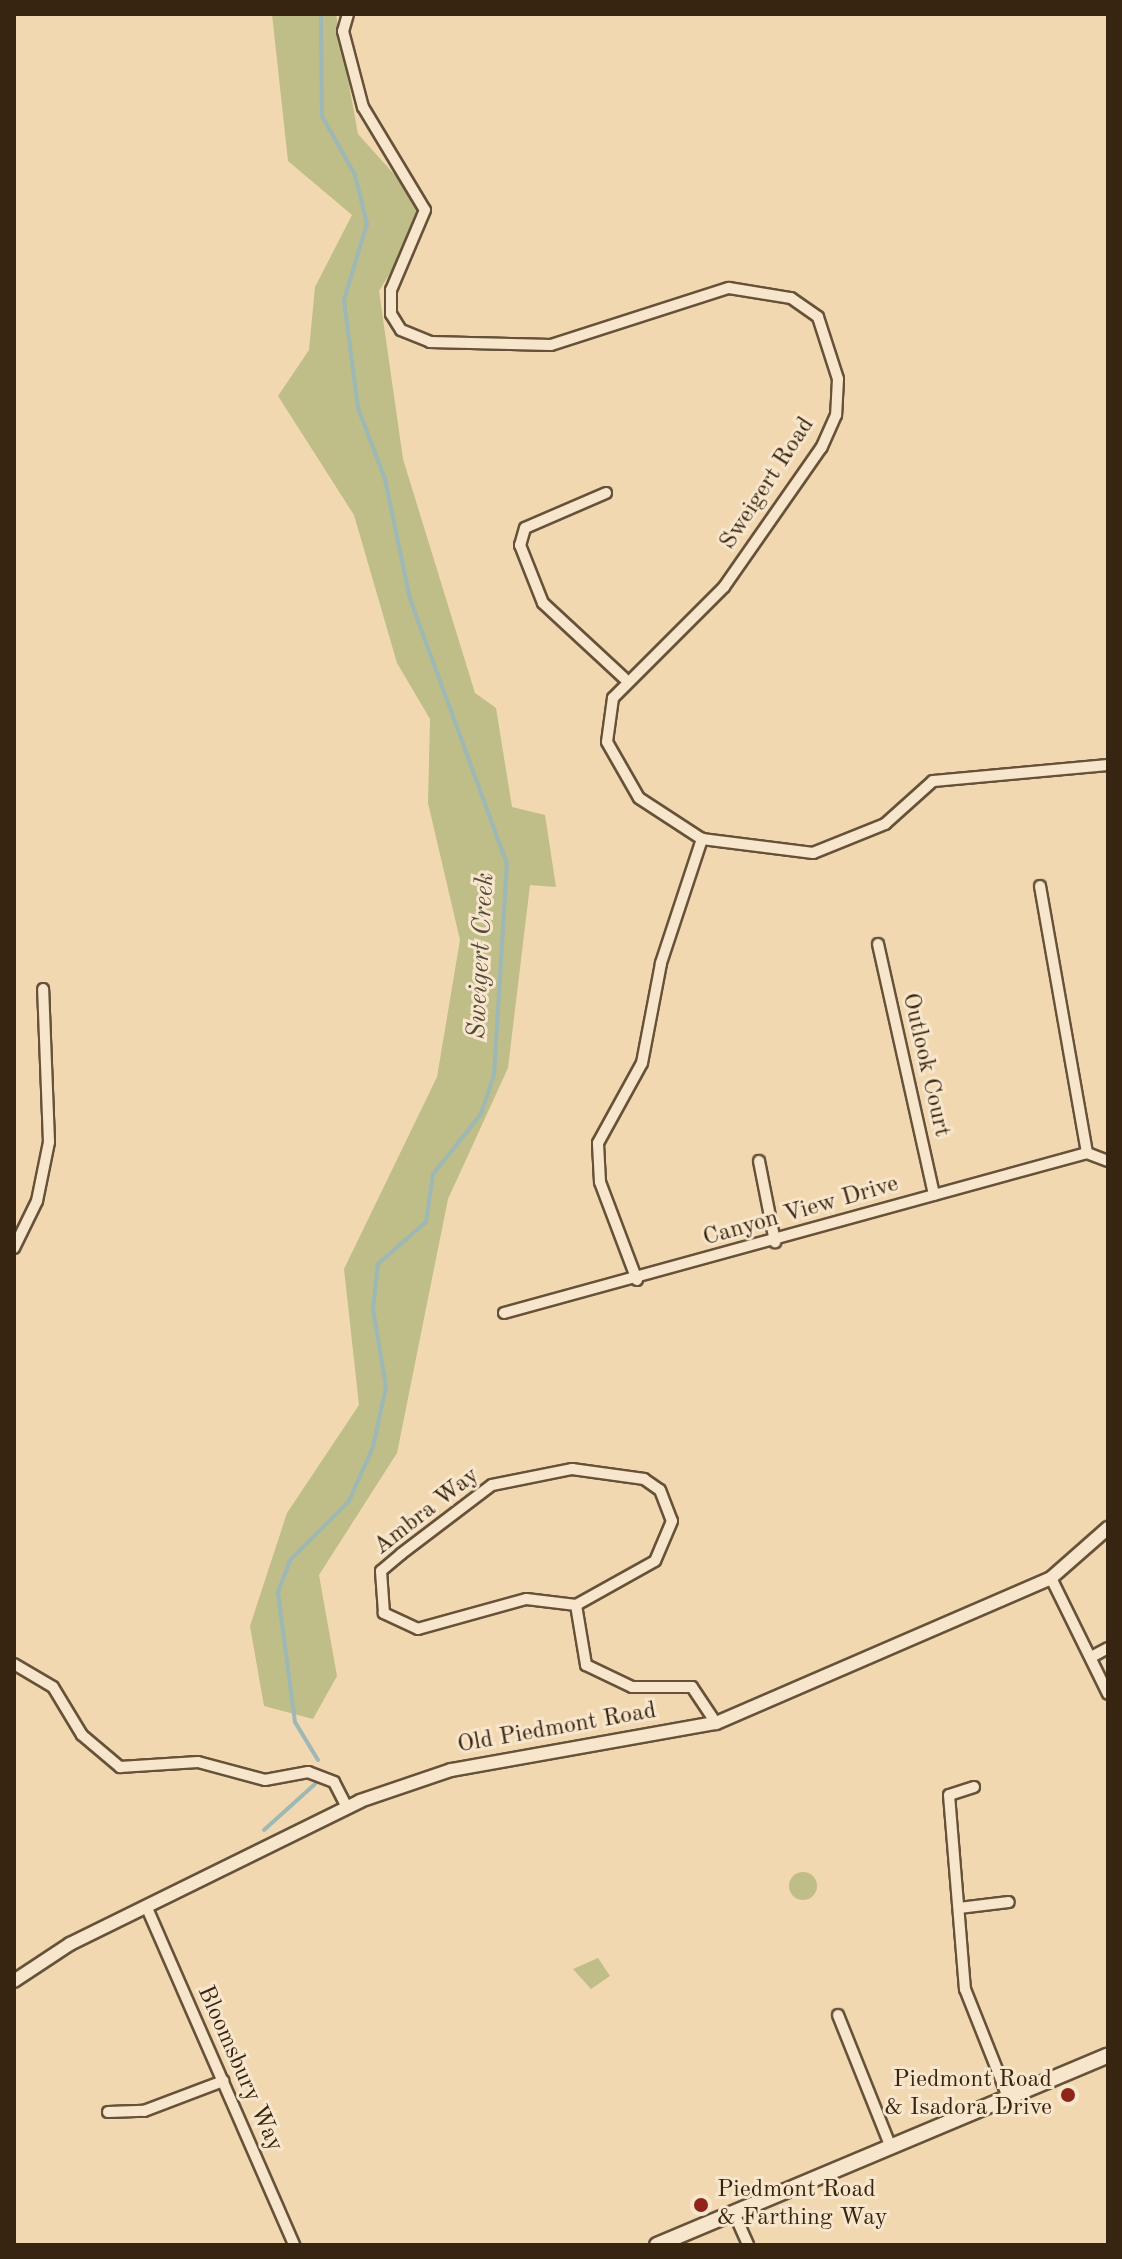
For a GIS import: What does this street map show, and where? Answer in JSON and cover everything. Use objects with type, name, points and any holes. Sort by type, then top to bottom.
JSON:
[{"type":"main road","points":[[657,2245],[890,2145],[1107,2057]]},
{"type":"street","name":"Sweigert Road","points":[[348,14],[343,31],[363,107],[425,210],[391,290],[391,314],[401,330],[430,342],[551,345],[729,288],[791,298],[818,317],[838,379],[836,415],[821,448],[724,587],[624,678],[607,719],[613,761],[639,798],[702,839],[813,853],[885,824],[933,781],[1108,765]]},
{"type":"street","points":[[606,493],[525,528],[520,545],[543,603],[624,678]]},
{"type":"street","points":[[637,1280],[600,1182],[598,1143],[642,1063],[661,963],[702,839]]},
{"type":"street","points":[[1040,886],[1087,1153],[1108,1161]]},
{"type":"street","name":"Outlook Court","points":[[878,944],[934,1195]]},
{"type":"street","points":[[14,1248],[37,1201],[49,1142],[43,989]]},
{"type":"street","name":"Canyon View Drive","points":[[504,1313],[637,1280],[1087,1153]]},
{"type":"street","points":[[759,1161],[775,1242]]},
{"type":"street","name":"Ambra Way","points":[[572,1469],[644,1479],[670,1505],[669,1540],[639,1572],[576,1605],[526,1599],[418,1629],[384,1613],[381,1571],[514,1475],[572,1469]]},
{"type":"street","name":"Old Piedmont Road","points":[[14,1981],[70,1944],[347,1808],[451,1770],[716,1723],[1051,1578],[1108,1528]]},
{"type":"street","points":[[1051,1578],[1095,1655],[1108,1694]]},
{"type":"street","points":[[576,1605],[586,1665],[632,1687],[692,1687],[716,1723]]},
{"type":"street","points":[[1095,1655],[1108,1648]]},
{"type":"street","points":[[14,1664],[53,1687],[82,1735],[120,1767],[198,1762],[265,1780],[308,1772],[334,1782],[347,1808]]},
{"type":"street","points":[[974,1787],[949,1795],[965,1989],[1008,2097]]},
{"type":"street","points":[[959,1908],[1009,1902]]},
{"type":"street","name":"Bloomsbury Way","points":[[147,1908],[294,2245]]},
{"type":"street","points":[[838,2015],[890,2145]]},
{"type":"street","points":[[108,2112],[144,2111],[223,2081]]},
{"type":"street","points":[[734,2213],[748,2245]]},
{"type":"shaded area","points":[[272,14],[336,14],[358,134],[428,212],[379,291],[403,459],[475,693],[496,708],[512,807],[545,815],[556,887],[530,885],[508,1068],[448,1199],[397,1453],[319,1575],[337,1676],[313,1719],[264,1706],[250,1626],[287,1513],[359,1405],[344,1269],[437,1077],[460,940],[428,803],[430,719],[397,663],[354,515],[278,396],[309,350],[315,287],[352,215],[288,161]]},
{"type":"shaded area","points":[[803,1872],[813,1876],[817,1886],[813,1896],[803,1900],[793,1896],[789,1886],[793,1876]]},
{"type":"shaded area","points":[[598,1958],[610,1976],[591,1989],[573,1969]]},
{"type":"waterway","name":"Sweigert Creek","points":[[318,1760],[295,1722],[278,1592],[290,1560],[349,1501],[373,1447],[386,1387],[373,1309],[378,1264],[426,1222],[433,1174],[481,1114],[494,1075],[507,864],[410,599],[385,479],[358,408],[344,300],[367,224],[355,175],[322,116],[321,14]]},
{"type":"waterway","name":"Sweigert Creek","points":[[264,1830],[315,1784]]},
{"type":"place","name":"Piedmont Road & Isadora Drive","points":[[1068,2095]]},
{"type":"place","name":"Piedmont Road & Farthing Way","points":[[701,2205]]}]
